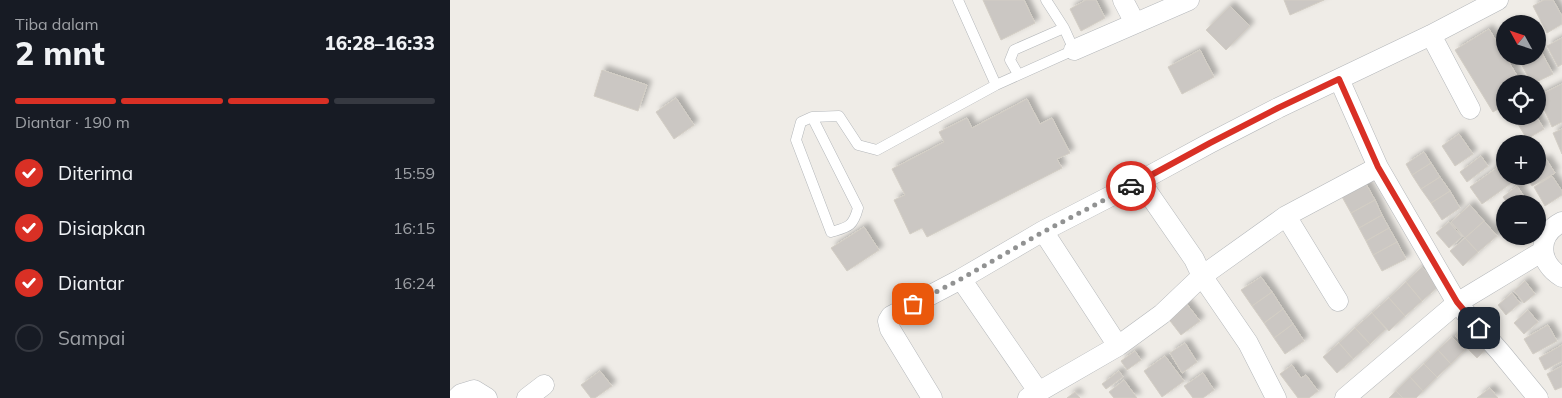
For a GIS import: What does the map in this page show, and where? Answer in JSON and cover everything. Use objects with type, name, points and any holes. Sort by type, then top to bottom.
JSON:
[{"type":"street","points":[[1123,0],[1134,23]]},
{"type":"street","points":[[1074,50],[1189,0]]},
{"type":"street","points":[[932,398],[890,329],[888,321],[891,316],[1210,143],[1498,0]]},
{"type":"street","points":[[1430,35],[1470,109]]},
{"type":"street","points":[[1339,79],[1378,167],[1457,302],[1538,398]]},
{"type":"street","points":[[961,279],[1033,395],[1118,346],[1162,314],[1202,276],[1286,216],[1378,167]]},
{"type":"street","points":[[1140,182],[1194,259],[1202,276],[1248,344],[1276,398]]},
{"type":"street","points":[[1286,216],[1338,301]]},
{"type":"street","points":[[1562,222],[1551,229],[1545,239],[1543,251],[1546,262],[1552,271],[1562,277]]},
{"type":"street","points":[[1043,232],[1118,346]]},
{"type":"street","points":[[1345,398],[1457,302],[1543,251]]},
{"type":"street","points":[[527,398],[544,385]]},
{"type":"street","points":[[457,398],[474,390],[487,398]]},
{"type":"lane","points":[[958,0],[996,85]]},
{"type":"lane","points":[[812,117],[858,208],[856,217],[848,227],[831,232],[796,140],[801,122],[812,117],[839,116],[858,145],[876,150],[996,85],[1074,50],[1064,28],[1046,0]]},
{"type":"lane","points":[[1018,74],[1010,60],[1014,50],[1064,28]]},
{"type":"building","points":[[983,0],[1024,0],[1035,23],[1001,40]]},
{"type":"building","points":[[1086,0],[1096,0],[1105,18],[1081,31],[1070,9]]},
{"type":"building","points":[[1284,0],[1324,0],[1290,15]]},
{"type":"building","points":[[1544,0],[1553,0],[1562,16],[1562,24],[1547,33],[1546,15],[1538,15],[1533,6]]},
{"type":"building","points":[[1230,6],[1250,26],[1226,50],[1206,30]]},
{"type":"building","points":[[1489,29],[1496,41],[1496,65],[1511,65],[1517,75],[1496,75],[1496,110],[1493,112],[1455,50]]},
{"type":"building","points":[[1562,38],[1562,64],[1558,67],[1547,46]]},
{"type":"building","points":[[1200,50],[1214,77],[1182,94],[1168,67]]},
{"type":"building","points":[[1546,61],[1553,74],[1546,77],[1546,75],[1527,75],[1522,65],[1546,65]]},
{"type":"building","points":[[602,70],[647,85],[638,111],[594,96]]},
{"type":"building","points":[[1562,84],[1562,122],[1552,127],[1546,114],[1546,92]]},
{"type":"building","points":[[676,98],[694,125],[674,139],[656,112]]},
{"type":"building","points":[[1027,99],[1040,124],[1052,118],[1070,153],[1057,159],[1062,168],[927,237],[922,228],[910,234],[894,200],[905,195],[892,169],[944,142],[939,132],[967,118],[972,128]]},
{"type":"building","points":[[1518,125],[1542,125],[1544,129],[1534,135],[1525,135]]},
{"type":"building","points":[[1562,129],[1562,154],[1553,133]]},
{"type":"building","points":[[1459,134],[1473,154],[1455,166],[1442,146]]},
{"type":"building","points":[[1424,152],[1431,163],[1412,175],[1406,164]]},
{"type":"building","points":[[1481,156],[1488,166],[1467,182],[1460,172]]},
{"type":"building","points":[[1546,159],[1555,173],[1546,178]]},
{"type":"building","points":[[1431,163],[1440,177],[1421,189],[1412,175]]},
{"type":"building","points":[[1496,169],[1496,185],[1509,185],[1482,204],[1470,187]]},
{"type":"building","points":[[1552,176],[1562,191],[1562,195],[1546,205],[1546,195],[1539,195],[1534,187],[1546,185],[1546,180]]},
{"type":"building","points":[[1440,177],[1450,191],[1431,203],[1421,189]]},
{"type":"building","points":[[1365,182],[1375,200],[1351,213],[1341,195]]},
{"type":"building","points":[[1517,186],[1523,195],[1506,195]]},
{"type":"building","points":[[1450,191],[1460,208],[1442,220],[1431,203]]},
{"type":"building","points":[[1375,200],[1382,215],[1359,228],[1351,213]]},
{"type":"building","points":[[1470,205],[1484,221],[1465,238],[1451,222]]},
{"type":"building","points":[[1382,215],[1389,228],[1366,241],[1359,228]]},
{"type":"building","points":[[1484,221],[1496,235],[1478,252],[1465,238]]},
{"type":"building","points":[[1449,222],[1462,237],[1449,248],[1436,233]]},
{"type":"building","points":[[864,227],[879,250],[847,271],[831,248]]},
{"type":"building","points":[[1389,228],[1397,242],[1373,255],[1366,241]]},
{"type":"building","points":[[1465,238],[1478,252],[1463,266],[1450,251]]},
{"type":"building","points":[[1397,242],[1406,259],[1382,271],[1373,255]]},
{"type":"building","points":[[1422,267],[1439,286],[1422,301],[1406,282]]},
{"type":"building","points":[[1261,277],[1272,292],[1252,306],[1241,290]]},
{"type":"building","points":[[1525,281],[1535,294],[1524,303],[1514,291]]},
{"type":"building","points":[[1406,282],[1422,301],[1405,316],[1389,298]]},
{"type":"building","points":[[1272,292],[1283,309],[1264,323],[1252,306]]},
{"type":"building","points":[[1512,293],[1520,303],[1506,315],[1498,305]]},
{"type":"building","points":[[1389,298],[1405,316],[1389,331],[1372,313]]},
{"type":"building","points":[[1186,303],[1200,321],[1181,335],[1167,317]]},
{"type":"building","points":[[1283,309],[1293,324],[1274,338],[1264,323]]},
{"type":"building","points":[[1528,310],[1538,322],[1524,334],[1514,323]]},
{"type":"building","points":[[1372,313],[1386,329],[1370,344],[1355,328]]},
{"type":"building","points":[[1469,323],[1490,345],[1477,358],[1455,336]]},
{"type":"building","points":[[1293,324],[1304,341],[1285,354],[1274,338]]},
{"type":"building","points":[[1548,325],[1557,341],[1533,354],[1524,339]]},
{"type":"building","points":[[1355,328],[1370,344],[1353,359],[1339,343]]},
{"type":"building","points":[[1452,337],[1465,350],[1451,364],[1438,350]]},
{"type":"building","points":[[1185,343],[1197,362],[1182,373],[1170,353]]},
{"type":"building","points":[[1339,343],[1353,359],[1337,373],[1323,357]]},
{"type":"building","points":[[1562,345],[1562,361],[1545,370],[1539,358]]},
{"type":"building","points":[[1438,350],[1451,364],[1437,377],[1424,364]]},
{"type":"building","points":[[1135,351],[1141,360],[1127,370],[1121,361]]},
{"type":"building","points":[[1165,356],[1184,381],[1162,397],[1144,371]]},
{"type":"building","points":[[1424,364],[1437,377],[1423,391],[1410,377]]},
{"type":"building","points":[[1292,365],[1301,378],[1306,375],[1318,391],[1309,398],[1298,398],[1280,374]]},
{"type":"building","points":[[1562,366],[1562,387],[1555,390],[1547,374]]},
{"type":"building","points":[[600,371],[612,386],[595,398],[591,398],[581,385]]},
{"type":"building","points":[[1119,371],[1123,377],[1106,389],[1102,384]]},
{"type":"building","points":[[1203,373],[1214,390],[1203,398],[1193,398],[1184,386]]},
{"type":"building","points":[[1410,377],[1423,391],[1416,398],[1403,398],[1396,391]]},
{"type":"building","points":[[1124,380],[1137,398],[1114,398],[1109,392]]},
{"type":"building","points":[[1490,388],[1498,398],[1477,398]]},
{"type":"building","points":[[1396,391],[1403,398],[1389,398]]},
{"type":"building","points":[[1075,392],[1080,398],[1067,398]]},
{"type":"way so far","points":[[913,304],[1131,186]]},
{"type":"route","points":[[1131,186],[1278,108],[1339,79],[1378,167],[1457,302],[1479,328]]}]
